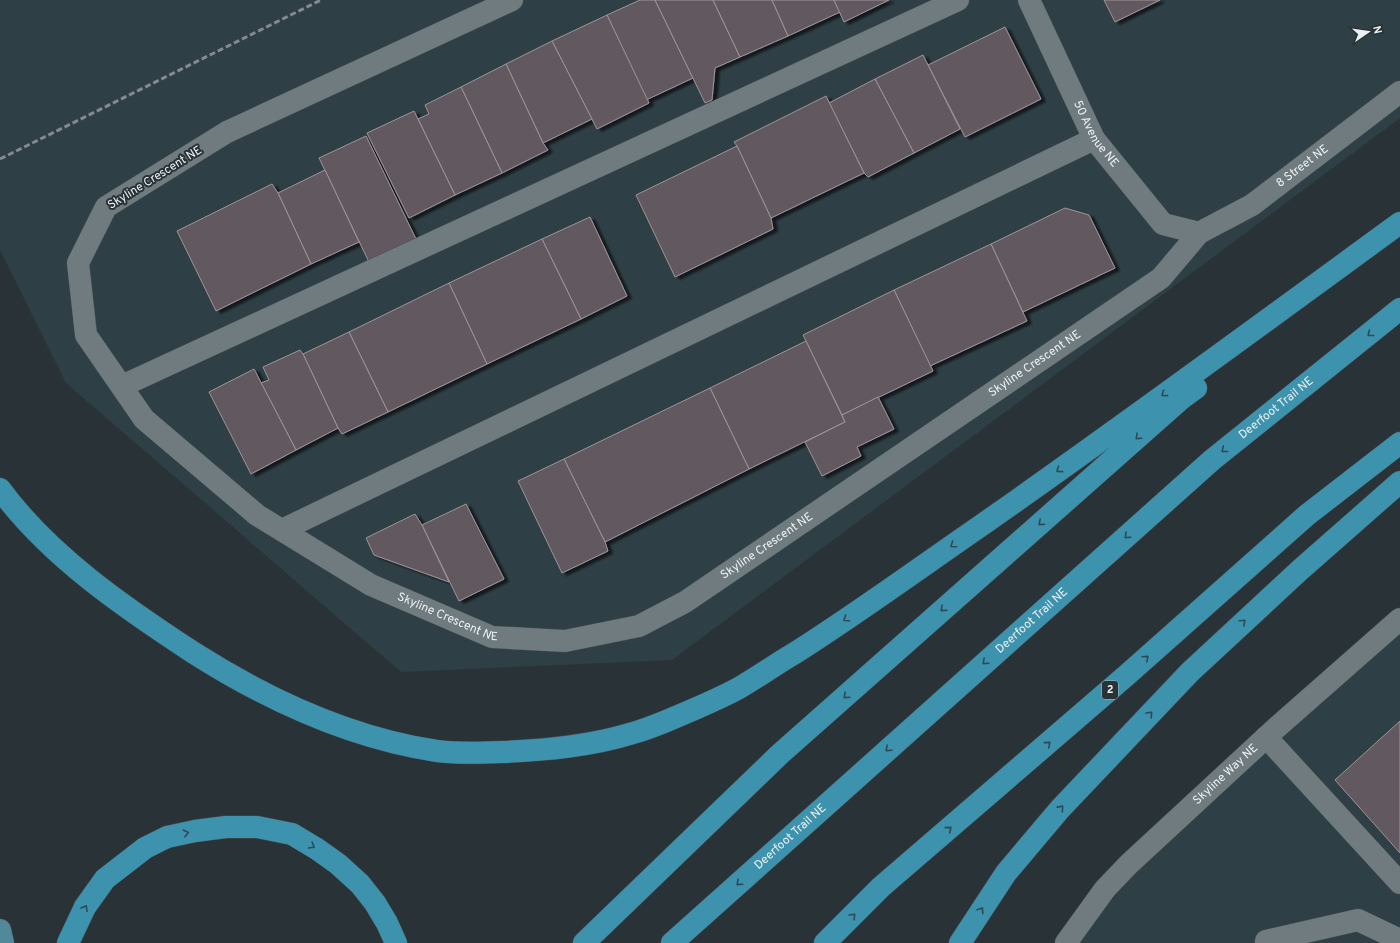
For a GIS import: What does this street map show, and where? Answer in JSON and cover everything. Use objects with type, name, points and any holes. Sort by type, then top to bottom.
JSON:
[{"type":"highway","points":[[0,489],[14,507],[48,543],[113,598],[216,667],[258,690],[298,709],[343,728],[395,742],[440,751],[484,753],[539,751],[586,744],[635,733],[698,708],[742,686],[820,637],[1004,510],[1400,223]]},
{"type":"highway","points":[[584,943],[780,754],[1181,399],[1400,232]]},
{"type":"highway","name":"Deerfoot Trail NE","points":[[672,943],[1212,460],[1400,309]]},
{"type":"highway","name":"2","points":[[825,943],[882,887],[1128,674],[1306,515],[1400,443]]},
{"type":"highway","points":[[960,943],[1006,873],[1055,815],[1190,672],[1300,570],[1400,482]]},
{"type":"highway","points":[[68,943],[85,907],[104,880],[145,848],[167,837],[194,831],[226,827],[257,827],[292,834],[317,849],[338,864],[360,884],[388,923],[396,943]]},
{"type":"main road","points":[[0,930],[3,943]]},
{"type":"street","name":"Skyline Crescent NE","points":[[512,0],[227,132],[106,207],[78,262],[86,335],[144,419],[257,515],[371,586],[492,637],[565,641],[639,626],[685,602],[1160,278],[1199,233]]},
{"type":"street","points":[[122,386],[958,0]]},
{"type":"street","name":"50 Avenue NE","points":[[1029,0],[1094,139],[1163,224],[1199,233]]},
{"type":"street","name":"8 Street NE","points":[[1199,233],[1252,205],[1400,92]]},
{"type":"street","points":[[282,530],[1094,139]]},
{"type":"street","name":"Skyline Way NE","points":[[1066,943],[1105,889],[1129,864],[1266,737],[1400,619]]},
{"type":"street","points":[[1266,737],[1400,883]]},
{"type":"street","points":[[1266,941],[1358,920],[1400,940]]},
{"type":"shaded area","points":[[0,0],[1400,0],[1400,118],[672,660],[401,672],[66,383],[0,250]]},
{"type":"shaded area","points":[[1400,619],[1400,943],[1066,943],[1089,910]]},
{"type":"building","points":[[640,0],[655,0],[693,78],[646,100],[607,15]]},
{"type":"building","points":[[655,0],[713,0],[740,57],[715,68],[712,100],[705,103]]},
{"type":"building","points":[[713,0],[772,0],[788,36],[740,57]]},
{"type":"building","points":[[772,0],[834,0],[840,12],[788,36]]},
{"type":"building","points":[[834,0],[889,0],[844,22]]},
{"type":"building","points":[[1104,0],[1160,0],[1115,22]]},
{"type":"building","points":[[607,15],[649,103],[597,129],[552,41]]},
{"type":"building","points":[[1005,27],[1041,99],[965,137],[928,65]]},
{"type":"building","points":[[552,41],[592,119],[543,143],[506,64]]},
{"type":"building","points":[[923,55],[960,129],[914,153],[875,79]]},
{"type":"building","points":[[506,64],[543,143],[548,150],[502,173],[461,87]]},
{"type":"building","points":[[875,79],[914,153],[868,177],[864,173],[829,103]]},
{"type":"building","points":[[461,87],[502,173],[455,195],[418,119],[429,114],[425,105]]},
{"type":"building","points":[[826,96],[864,173],[771,218],[734,142]]},
{"type":"building","points":[[414,111],[455,195],[409,218],[367,133]]},
{"type":"building","points":[[366,136],[416,239],[369,262],[319,158]]},
{"type":"building","points":[[737,146],[771,218],[773,229],[675,277],[636,195]]},
{"type":"building","points":[[325,170],[359,242],[311,264],[278,193]]},
{"type":"building","points":[[272,184],[278,193],[311,264],[216,311],[177,231]]},
{"type":"building","points":[[1065,208],[1089,215],[1115,268],[1023,312],[991,244]]},
{"type":"building","points":[[590,217],[627,296],[581,319],[542,239]]},
{"type":"building","points":[[542,239],[581,319],[487,364],[449,283]]},
{"type":"building","points":[[991,244],[1027,321],[930,366],[894,290]]},
{"type":"building","points":[[449,283],[487,364],[388,412],[349,332]]},
{"type":"building","points":[[894,290],[933,371],[842,415],[803,335]]},
{"type":"building","points":[[349,332],[388,412],[342,434],[303,354]]},
{"type":"building","points":[[806,341],[845,422],[749,469],[710,388]]},
{"type":"building","points":[[300,350],[338,428],[296,450],[261,383],[269,380],[263,367]]},
{"type":"building","points":[[254,369],[296,450],[251,474],[209,392]]},
{"type":"building","points":[[710,388],[749,469],[605,542],[564,459]]},
{"type":"building","points":[[878,397],[894,429],[857,447],[861,456],[822,476],[805,442],[845,422],[842,415]]},
{"type":"building","points":[[564,459],[608,551],[562,573],[518,481]]},
{"type":"building","points":[[466,504],[504,579],[459,601],[422,525]]},
{"type":"building","points":[[415,514],[422,525],[449,582],[374,555],[366,538]]},
{"type":"building","points":[[1400,721],[1400,853],[1335,780]]},
{"type":"railway","points":[[0,159],[321,0]]}]
